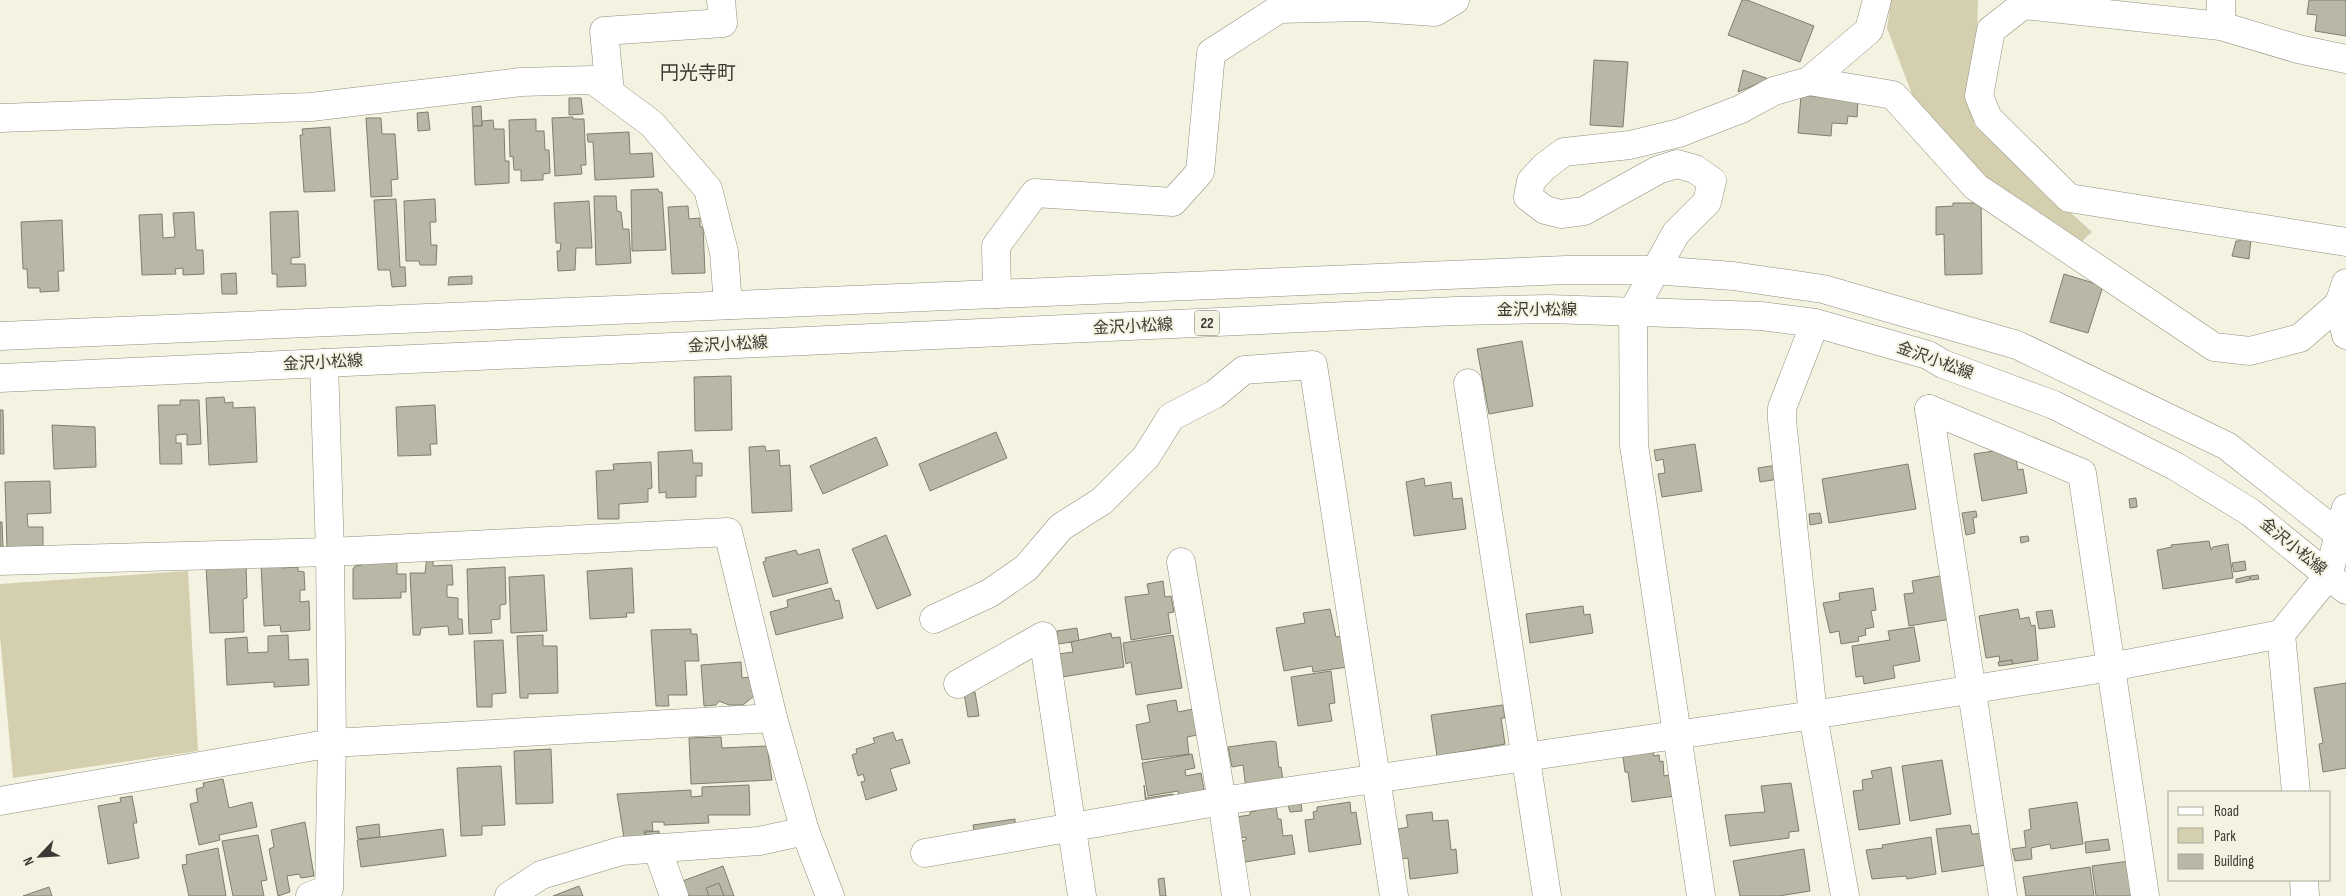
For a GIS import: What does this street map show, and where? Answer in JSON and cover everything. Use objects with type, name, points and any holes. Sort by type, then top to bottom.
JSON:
[{"type":"street","points":[[610,92],[604,31],[723,23],[721,0]]},
{"type":"street","points":[[997,294],[996,246],[1035,193],[1174,202],[1200,172],[1211,53],[1279,9],[1363,8],[1435,12],[1455,0]]},
{"type":"street","points":[[1701,896],[1634,445],[1634,311],[1654,270],[1676,233],[1707,202],[1712,181],[1695,169],[1677,164],[1658,170],[1584,211],[1561,214],[1545,210],[1528,197],[1531,181],[1544,167],[1564,152],[1630,145],[1679,133],[1741,109],[1774,91],[1809,81],[1869,30],[1877,0]]},
{"type":"street","points":[[2346,59],[2298,49],[2221,13],[2023,5],[1992,30],[1979,96],[1988,118],[2069,198],[2346,242]]},
{"type":"street","points":[[0,118],[311,108],[521,82],[593,80],[652,124],[708,189],[724,252],[728,305]]},
{"type":"street","points":[[1809,81],[1893,95],[1976,187],[2214,347],[2250,351],[2300,338],[2342,294]]},
{"type":"street","points":[[0,336],[1566,270],[1654,270],[1733,276],[1822,289],[2017,344],[2227,446],[2343,537]]},
{"type":"street","points":[[2342,294],[2346,335]]},
{"type":"street","name":"金沢小松線","points":[[0,378],[1456,311],[1548,309],[1761,316],[1814,323],[1928,355],[1943,364],[2054,405],[2175,466],[2242,507],[2337,583]]},
{"type":"street","points":[[1814,323],[1782,408],[1813,715],[1845,896]]},
{"type":"street","points":[[324,363],[330,552],[332,743],[324,894]]},
{"type":"street","points":[[934,619],[990,593],[1026,568],[1061,527],[1102,501],[1146,457],[1172,417],[1215,394],[1244,370],[1313,365],[1394,896]]},
{"type":"street","points":[[1468,383],[1547,896]]},
{"type":"street","points":[[2003,896],[1929,409],[2082,473],[2145,896]]},
{"type":"street","points":[[925,853],[1222,800],[1813,715],[1971,688],[2111,667],[2281,634],[2337,583],[2346,508]]},
{"type":"street","points":[[0,561],[330,552],[728,532],[773,718],[805,831],[830,896]]},
{"type":"street","points":[[1180,562],[1222,800],[1236,896]]},
{"type":"street","points":[[2281,634],[2296,791]]},
{"type":"street","points":[[958,684],[1043,636],[1082,896]]},
{"type":"street","points":[[0,801],[332,743],[773,718]]},
{"type":"street","points":[[510,896],[541,875],[621,851],[759,842],[805,831]]},
{"type":"street","points":[[656,848],[674,896]]},
{"type":"street","points":[[2304,881],[2305,896]]},
{"type":"green space","points":[[1891,0],[1978,0],[1974,125],[2092,232],[2079,244],[1980,178],[1913,97],[1887,28]]},
{"type":"green space","points":[[188,571],[198,751],[13,778],[0,636],[0,584]]},
{"type":"building","points":[[1742,0],[1747,0],[1814,26],[1800,62],[1728,35]]},
{"type":"building","points":[[2309,0],[2346,0],[2346,36],[2315,31],[2317,15],[2307,14]]},
{"type":"building","points":[[1594,60],[1628,62],[1623,127],[1590,125]]},
{"type":"building","points":[[1743,70],[1769,79],[1738,92]]},
{"type":"building","points":[[1801,95],[1858,100],[1857,117],[1848,116],[1847,124],[1832,123],[1831,136],[1798,133]]},
{"type":"building","points":[[569,98],[581,98],[583,114],[569,115]]},
{"type":"building","points":[[481,106],[482,126],[473,126],[472,107]]},
{"type":"building","points":[[428,112],[430,130],[418,131],[417,113]]},
{"type":"building","points":[[573,117],[573,119],[584,119],[586,165],[581,165],[582,174],[555,176],[552,118]]},
{"type":"building","points":[[366,118],[381,118],[382,134],[395,134],[398,179],[391,180],[392,196],[371,197]]},
{"type":"building","points":[[536,119],[536,131],[544,131],[545,150],[549,150],[550,173],[543,174],[543,180],[521,181],[521,170],[514,170],[513,156],[510,157],[509,120]]},
{"type":"building","points":[[493,120],[494,129],[504,129],[505,161],[509,161],[509,183],[475,185],[473,126],[482,126],[482,121]]},
{"type":"building","points":[[330,127],[335,191],[304,192],[300,135],[303,135],[302,129]]},
{"type":"building","points":[[629,132],[630,154],[652,153],[654,177],[595,180],[593,142],[588,142],[587,134]]},
{"type":"building","points":[[658,189],[659,192],[662,192],[666,250],[632,251],[631,190]]},
{"type":"building","points":[[594,196],[616,196],[617,211],[621,212],[623,229],[629,229],[631,263],[596,265]]},
{"type":"building","points":[[396,199],[400,267],[405,267],[406,286],[392,287],[390,270],[378,270],[374,200]]},
{"type":"building","points":[[435,199],[436,222],[430,222],[431,245],[437,245],[436,265],[420,265],[419,261],[406,261],[404,201]]},
{"type":"building","points":[[589,201],[592,248],[576,248],[575,270],[558,271],[557,251],[560,251],[561,243],[556,243],[554,203]]},
{"type":"building","points":[[1953,203],[1981,203],[1982,274],[1945,275],[1944,234],[1936,235],[1936,207],[1953,206]]},
{"type":"building","points":[[688,206],[689,219],[700,218],[700,227],[703,227],[705,273],[672,274],[668,207]]},
{"type":"building","points":[[298,211],[300,257],[291,258],[291,264],[305,264],[306,286],[277,287],[277,274],[272,274],[270,212]]},
{"type":"building","points":[[194,212],[196,250],[203,250],[204,274],[183,275],[183,268],[175,269],[176,274],[142,275],[139,215],[162,214],[163,238],[175,237],[173,213]]},
{"type":"building","points":[[62,220],[64,271],[58,271],[59,291],[40,292],[40,288],[28,288],[27,269],[23,269],[21,222]]},
{"type":"building","points":[[2241,237],[2251,239],[2249,259],[2232,256],[2236,241],[2240,241]]},
{"type":"building","points":[[236,273],[237,294],[222,294],[221,274]]},
{"type":"building","points":[[2064,274],[2103,286],[2088,333],[2050,322]]},
{"type":"building","points":[[472,276],[472,284],[448,285],[449,277]]},
{"type":"building","points":[[1522,341],[1533,406],[1489,414],[1477,349]]},
{"type":"building","points":[[731,376],[732,430],[695,431],[694,377]]},
{"type":"building","points":[[224,397],[225,403],[233,402],[233,408],[255,407],[257,462],[209,465],[206,398]]},
{"type":"building","points":[[180,400],[199,400],[201,444],[187,445],[187,434],[176,435],[176,443],[181,443],[182,464],[160,464],[158,405],[180,405]]},
{"type":"building","points":[[435,405],[437,444],[430,444],[431,455],[398,456],[396,407]]},
{"type":"building","points":[[0,410],[3,410],[4,454],[0,454]]},
{"type":"building","points":[[52,425],[95,427],[96,467],[54,469]]},
{"type":"building","points":[[996,432],[1007,458],[930,491],[919,464]]},
{"type":"building","points":[[876,437],[888,465],[823,494],[810,466]]},
{"type":"building","points":[[1695,444],[1702,491],[1662,497],[1658,474],[1665,473],[1663,459],[1656,461],[1654,450]]},
{"type":"building","points":[[765,446],[766,451],[779,450],[780,466],[790,465],[792,511],[752,513],[749,447]]},
{"type":"building","points":[[2014,448],[2018,470],[2023,469],[2027,493],[1982,501],[1974,454]]},
{"type":"building","points":[[692,450],[693,463],[702,463],[702,476],[696,476],[696,497],[666,498],[666,492],[659,493],[658,452]]},
{"type":"building","points":[[651,462],[652,488],[648,489],[648,502],[619,504],[619,519],[598,519],[596,471],[614,470],[613,464]]},
{"type":"building","points":[[1908,464],[1916,509],[1829,523],[1822,479]]},
{"type":"building","points":[[1777,465],[1779,479],[1760,482],[1758,468]]},
{"type":"building","points":[[1424,478],[1425,486],[1451,482],[1453,499],[1462,498],[1466,529],[1414,536],[1406,482]]},
{"type":"building","points":[[50,481],[51,513],[27,514],[28,527],[43,527],[43,546],[7,547],[5,482]]},
{"type":"building","points":[[2136,498],[2137,507],[2130,508],[2129,499]]},
{"type":"building","points":[[1976,511],[1977,517],[1973,518],[1975,533],[1966,535],[1962,513]]},
{"type":"building","points":[[1820,513],[1822,523],[1810,525],[1809,514]]},
{"type":"building","points":[[0,522],[2,522],[3,548],[0,548]]},
{"type":"building","points":[[886,535],[911,595],[877,609],[852,549]]},
{"type":"building","points":[[2028,536],[2029,541],[2021,543],[2020,537]]},
{"type":"building","points":[[2209,541],[2211,550],[2213,547],[2228,544],[2233,578],[2163,589],[2157,550],[2172,547],[2171,545]]},
{"type":"building","points":[[819,549],[828,583],[773,597],[763,562],[766,561],[765,558],[796,550],[798,555]]},
{"type":"building","points":[[427,557],[433,557],[433,566],[452,565],[453,585],[447,585],[447,597],[458,598],[458,619],[462,619],[463,634],[449,635],[448,626],[421,628],[420,635],[413,635],[410,573],[425,573]]},
{"type":"building","points":[[397,560],[397,574],[406,574],[406,592],[401,592],[401,598],[353,599],[353,569],[355,566],[362,565],[362,561]]},
{"type":"building","points":[[2245,561],[2246,570],[2234,572],[2232,563]]},
{"type":"building","points":[[282,563],[282,568],[298,567],[298,571],[304,572],[305,590],[300,590],[300,602],[309,601],[310,630],[281,632],[280,625],[264,626],[261,565]]},
{"type":"building","points":[[246,565],[247,598],[243,599],[244,632],[210,633],[206,567]]},
{"type":"building","points":[[505,567],[506,604],[500,605],[500,619],[491,620],[492,633],[469,634],[467,569]]},
{"type":"building","points":[[632,568],[634,613],[626,613],[627,617],[590,619],[587,571]]},
{"type":"building","points":[[544,575],[547,631],[511,633],[509,577]]},
{"type":"building","points":[[1945,575],[1951,619],[1909,626],[1904,594],[1914,593],[1912,581]]},
{"type":"building","points":[[2258,575],[2259,579],[2251,580],[2250,576]]},
{"type":"building","points":[[2249,576],[2250,580],[2236,583],[2236,579]]},
{"type":"building","points":[[1163,581],[1165,597],[1171,596],[1174,612],[1168,613],[1171,633],[1131,640],[1125,597],[1149,594],[1147,584]]},
{"type":"building","points":[[831,588],[835,601],[839,600],[843,618],[776,635],[770,612],[788,607],[787,600]]},
{"type":"building","points":[[1873,588],[1876,610],[1871,611],[1874,627],[1865,629],[1866,635],[1858,637],[1859,641],[1841,644],[1839,631],[1830,633],[1823,603],[1840,600],[1839,593]]},
{"type":"building","points":[[1583,606],[1584,615],[1590,614],[1593,633],[1530,643],[1526,614]]},
{"type":"building","points":[[1330,609],[1336,637],[1343,636],[1348,667],[1313,672],[1312,666],[1284,671],[1276,628],[1305,623],[1303,613]]},
{"type":"building","points":[[2018,609],[2020,619],[2029,617],[2031,626],[2035,625],[2038,660],[2013,664],[2012,660],[2000,662],[1999,656],[1986,658],[1979,616]]},
{"type":"building","points":[[2052,610],[2055,627],[2039,629],[2036,612]]},
{"type":"building","points":[[1914,627],[1920,661],[1893,666],[1895,678],[1864,684],[1863,676],[1856,677],[1852,646],[1890,640],[1888,631]]},
{"type":"building","points":[[1077,628],[1079,641],[1058,644],[1057,631]]},
{"type":"building","points":[[691,629],[691,634],[697,634],[699,661],[685,661],[687,695],[668,695],[669,706],[656,706],[651,630]]},
{"type":"building","points":[[1111,633],[1112,638],[1120,637],[1124,667],[1062,677],[1058,654],[1073,652],[1071,642]]},
{"type":"building","points":[[288,635],[289,660],[308,659],[309,685],[274,687],[274,682],[227,685],[225,639],[247,637],[248,653],[268,652],[268,636]]},
{"type":"building","points":[[543,635],[543,646],[557,646],[558,693],[528,694],[528,698],[520,698],[517,636]]},
{"type":"building","points":[[1173,635],[1182,688],[1136,695],[1131,662],[1126,664],[1123,643]]},
{"type":"building","points":[[503,640],[506,693],[492,694],[492,707],[477,707],[474,641]]},
{"type":"building","points":[[2012,660],[2013,664],[1999,666],[1998,662]]},
{"type":"building","points":[[741,662],[742,678],[750,677],[754,696],[743,705],[729,705],[719,701],[716,705],[704,706],[701,665]]},
{"type":"building","points":[[1331,671],[1335,703],[1329,704],[1332,721],[1298,726],[1291,677]]},
{"type":"building","points":[[2346,683],[2346,768],[2323,772],[2319,744],[2323,743],[2314,688]]},
{"type":"building","points":[[975,692],[979,716],[968,717],[964,693]]},
{"type":"building","points":[[1176,700],[1178,712],[1193,709],[1197,735],[1187,737],[1189,754],[1142,760],[1136,725],[1150,722],[1147,705]]},
{"type":"building","points":[[1503,705],[1505,718],[1501,718],[1505,744],[1437,756],[1431,715]]},
{"type":"building","points":[[893,732],[896,741],[902,739],[910,763],[890,769],[897,790],[866,800],[861,782],[865,781],[863,774],[858,776],[852,755],[857,753],[856,749],[875,743],[873,738]]},
{"type":"building","points":[[721,737],[722,748],[767,746],[772,780],[691,784],[689,738]]},
{"type":"building","points":[[1271,741],[1276,742],[1279,768],[1281,767],[1283,780],[1246,789],[1243,765],[1232,767],[1228,747]]},
{"type":"building","points":[[551,749],[553,803],[516,804],[514,751]]},
{"type":"building","points":[[1653,751],[1654,756],[1659,755],[1660,762],[1663,761],[1664,776],[1669,775],[1671,791],[1675,791],[1675,796],[1632,802],[1628,772],[1625,772],[1623,757]]},
{"type":"building","points":[[1192,754],[1195,768],[1185,770],[1186,776],[1201,773],[1205,795],[1180,799],[1178,791],[1148,796],[1142,763]]},
{"type":"building","points":[[1942,760],[1951,814],[1910,821],[1902,766]]},
{"type":"building","points":[[501,766],[505,825],[482,826],[482,835],[461,836],[457,768]]},
{"type":"building","points":[[1891,767],[1900,824],[1859,830],[1853,791],[1863,790],[1862,780],[1873,778],[1871,771]]},
{"type":"building","points":[[223,779],[229,808],[252,802],[257,827],[219,835],[220,840],[199,845],[190,804],[198,802],[196,789],[204,787],[203,783]]},
{"type":"building","points":[[1791,783],[1799,831],[1789,832],[1789,838],[1730,846],[1725,815],[1765,812],[1761,786]]},
{"type":"building","points":[[749,785],[750,815],[708,815],[709,823],[664,825],[664,822],[652,822],[653,831],[644,831],[645,836],[624,838],[617,794],[691,790],[691,797],[702,796],[702,787]]},
{"type":"building","points":[[1144,785],[1146,798],[1173,794],[1174,799],[1146,806]]},
{"type":"building","points":[[132,796],[137,823],[133,823],[139,858],[108,864],[98,806],[121,802],[120,798]]},
{"type":"building","points":[[1350,802],[1351,813],[1356,812],[1361,844],[1309,852],[1305,820],[1314,819],[1313,812],[1317,811],[1317,807]]},
{"type":"building","points":[[2077,802],[2083,844],[2051,849],[2050,844],[2031,848],[2032,859],[2015,861],[2012,849],[2026,847],[2024,831],[2031,829],[2029,809]]},
{"type":"building","points":[[1301,803],[1302,811],[1290,812],[1288,805]]},
{"type":"building","points":[[1276,806],[1278,819],[1281,819],[1283,836],[1292,835],[1295,854],[1245,862],[1242,841],[1246,840],[1246,837],[1240,838],[1236,817],[1250,815],[1250,812],[1256,811],[1256,809]]},
{"type":"building","points":[[1432,812],[1433,821],[1448,820],[1451,850],[1456,849],[1458,873],[1410,879],[1408,858],[1401,859],[1398,829],[1408,827],[1406,815]]},
{"type":"building","points":[[1015,819],[1015,826],[974,832],[973,825]]},
{"type":"building","points":[[305,822],[314,876],[301,878],[299,874],[287,876],[290,892],[278,896],[269,849],[274,847],[271,830]]},
{"type":"building","points":[[379,824],[380,837],[358,839],[356,827]]},
{"type":"building","points":[[1970,825],[1972,834],[1988,833],[1993,864],[1942,872],[1936,829]]},
{"type":"building","points":[[443,829],[446,856],[361,867],[357,840]]},
{"type":"building","points":[[659,831],[659,834],[645,835],[645,832]]},
{"type":"building","points":[[258,835],[267,880],[261,881],[264,896],[233,896],[222,841]]},
{"type":"building","points":[[1931,837],[1936,874],[1907,879],[1906,876],[1872,879],[1866,850],[1883,848],[1882,845]]},
{"type":"building","points":[[2108,839],[2110,850],[2086,853],[2085,842]]},
{"type":"building","points":[[218,848],[226,896],[189,896],[182,865],[187,864],[186,855]]},
{"type":"building","points":[[1804,849],[1810,891],[1779,896],[1740,896],[1733,861]]},
{"type":"building","points":[[2137,860],[2142,896],[2096,896],[2092,866]]},
{"type":"building","points":[[723,866],[734,896],[685,896],[680,882]]},
{"type":"building","points":[[2090,867],[2094,896],[2026,896],[2023,877]]},
{"type":"building","points":[[1164,878],[1166,896],[1160,896],[1158,879]]},
{"type":"building","points":[[719,883],[724,896],[709,896],[706,888]]},
{"type":"building","points":[[579,886],[583,896],[553,896]]},
{"type":"building","points":[[49,887],[52,896],[23,896]]},
{"type":"district","name":"円光寺町","points":[[698,73]]}]
